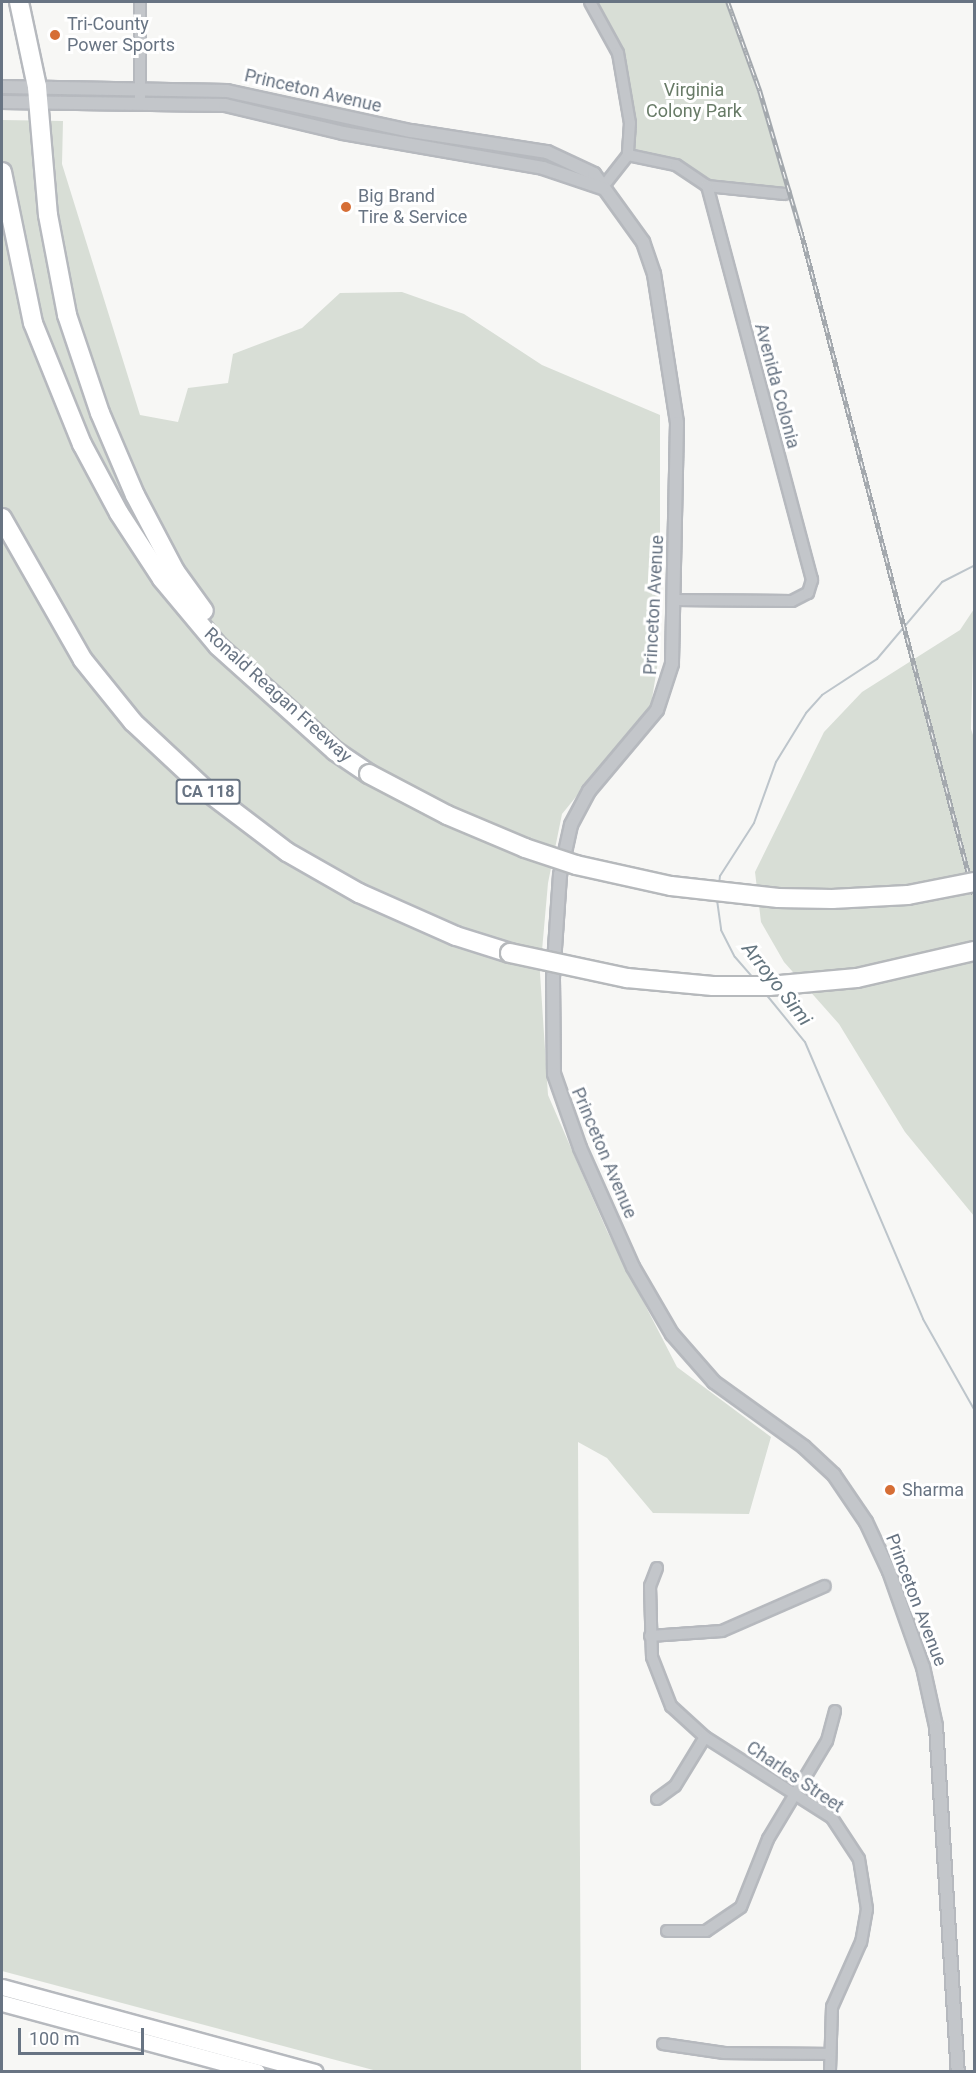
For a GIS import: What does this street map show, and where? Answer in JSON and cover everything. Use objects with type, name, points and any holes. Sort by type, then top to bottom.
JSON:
[{"type":"highway","points":[[19,2],[37,94],[56,266],[67,315],[100,413],[158,541],[245,669]]},
{"type":"highway","name":"Ronald Reagan Freeway","points":[[2,172],[33,323],[82,444],[119,513],[162,579],[218,645],[335,752],[369,774],[447,815],[525,848],[641,881],[728,894],[832,899],[908,895],[975,882]]},
{"type":"highway","name":"CA 118","points":[[2,518],[83,660],[167,756],[260,833],[321,872],[411,918],[510,953],[627,978],[713,986],[769,986],[876,975],[975,951]]},
{"type":"highway","points":[[2,542],[51,622],[83,660]]},
{"type":"main road","points":[[2,1988],[315,2072]]},
{"type":"main road","points":[[2,2003],[257,2072]]},
{"type":"street","points":[[140,2],[140,102]]},
{"type":"street","points":[[590,2],[609,33],[624,74],[630,123],[628,155],[602,188]]},
{"type":"street","name":"Princeton Avenue","points":[[2,87],[37,94],[140,102],[225,105],[265,111],[343,133],[543,168],[602,188]]},
{"type":"street","name":"Princeton Avenue","points":[[2,102],[37,94],[140,87],[227,91],[411,131],[547,152],[594,174],[602,188],[634,226],[654,274],[677,423],[672,664],[664,696],[648,721],[589,791],[571,825],[565,845],[553,979],[554,1074],[580,1148],[633,1267],[672,1334],[714,1382],[804,1447],[834,1475],[866,1522],[889,1570],[923,1667],[936,1726],[958,2072]]},
{"type":"street","points":[[628,155],[676,165],[707,186],[785,194]]},
{"type":"street","name":"Avenida Colonia","points":[[675,600],[792,601],[808,593],[811,572],[707,186]]},
{"type":"street","name":"Charles Street","points":[[657,1568],[650,1586],[650,1636],[653,1666],[661,1688],[685,1722],[832,1818],[845,1833],[859,1859],[866,1889],[867,1909],[861,1942],[832,2007],[830,2072]]},
{"type":"street","points":[[650,1636],[722,1631],[825,1586]]},
{"type":"street","points":[[667,1930],[706,1931],[737,1912],[750,1891],[768,1839],[827,1741],[835,1711]]},
{"type":"street","points":[[657,1799],[675,1786],[705,1737]]},
{"type":"street","points":[[663,2044],[724,2053],[830,2054]]},
{"type":"green space","name":"Virginia Colony Park","points":[[590,2],[728,2],[791,194],[707,186],[691,172],[628,155],[624,74]]},
{"type":"green space","points":[[2,120],[63,121],[62,164],[140,415],[178,422],[188,388],[228,383],[233,354],[302,328],[340,293],[402,292],[464,314],[542,365],[660,415],[660,649],[651,705],[562,814],[548,883],[540,973],[548,1095],[607,1231],[677,1367],[771,1437],[749,1514],[653,1513],[607,1458],[578,1442],[581,2071],[377,2071],[2,1971]]},
{"type":"green space","points":[[974,609],[971,729],[974,738],[974,1216],[905,1132],[839,1024],[784,962],[761,922],[755,872],[824,732],[862,692],[960,630]]},
{"type":"waterway","name":"Arroyo Simi","points":[[719,885],[720,876],[754,823],[776,762],[806,713],[822,695],[877,659],[942,582],[974,566]]},
{"type":"waterway","name":"Arroyo Simi","points":[[717,900],[721,930],[735,957],[754,979]]},
{"type":"waterway","name":"Arroyo Simi","points":[[765,993],[805,1042],[923,1319],[974,1409]]},
{"type":"railway","points":[[728,2],[760,91],[801,231],[974,894]]},
{"type":"place","name":"Tri-County Power Sports","points":[[55,35]]},
{"type":"place","name":"Big Brand Tire & Service","points":[[346,207]]},
{"type":"place","name":"Sharma","points":[[890,1490]]}]
